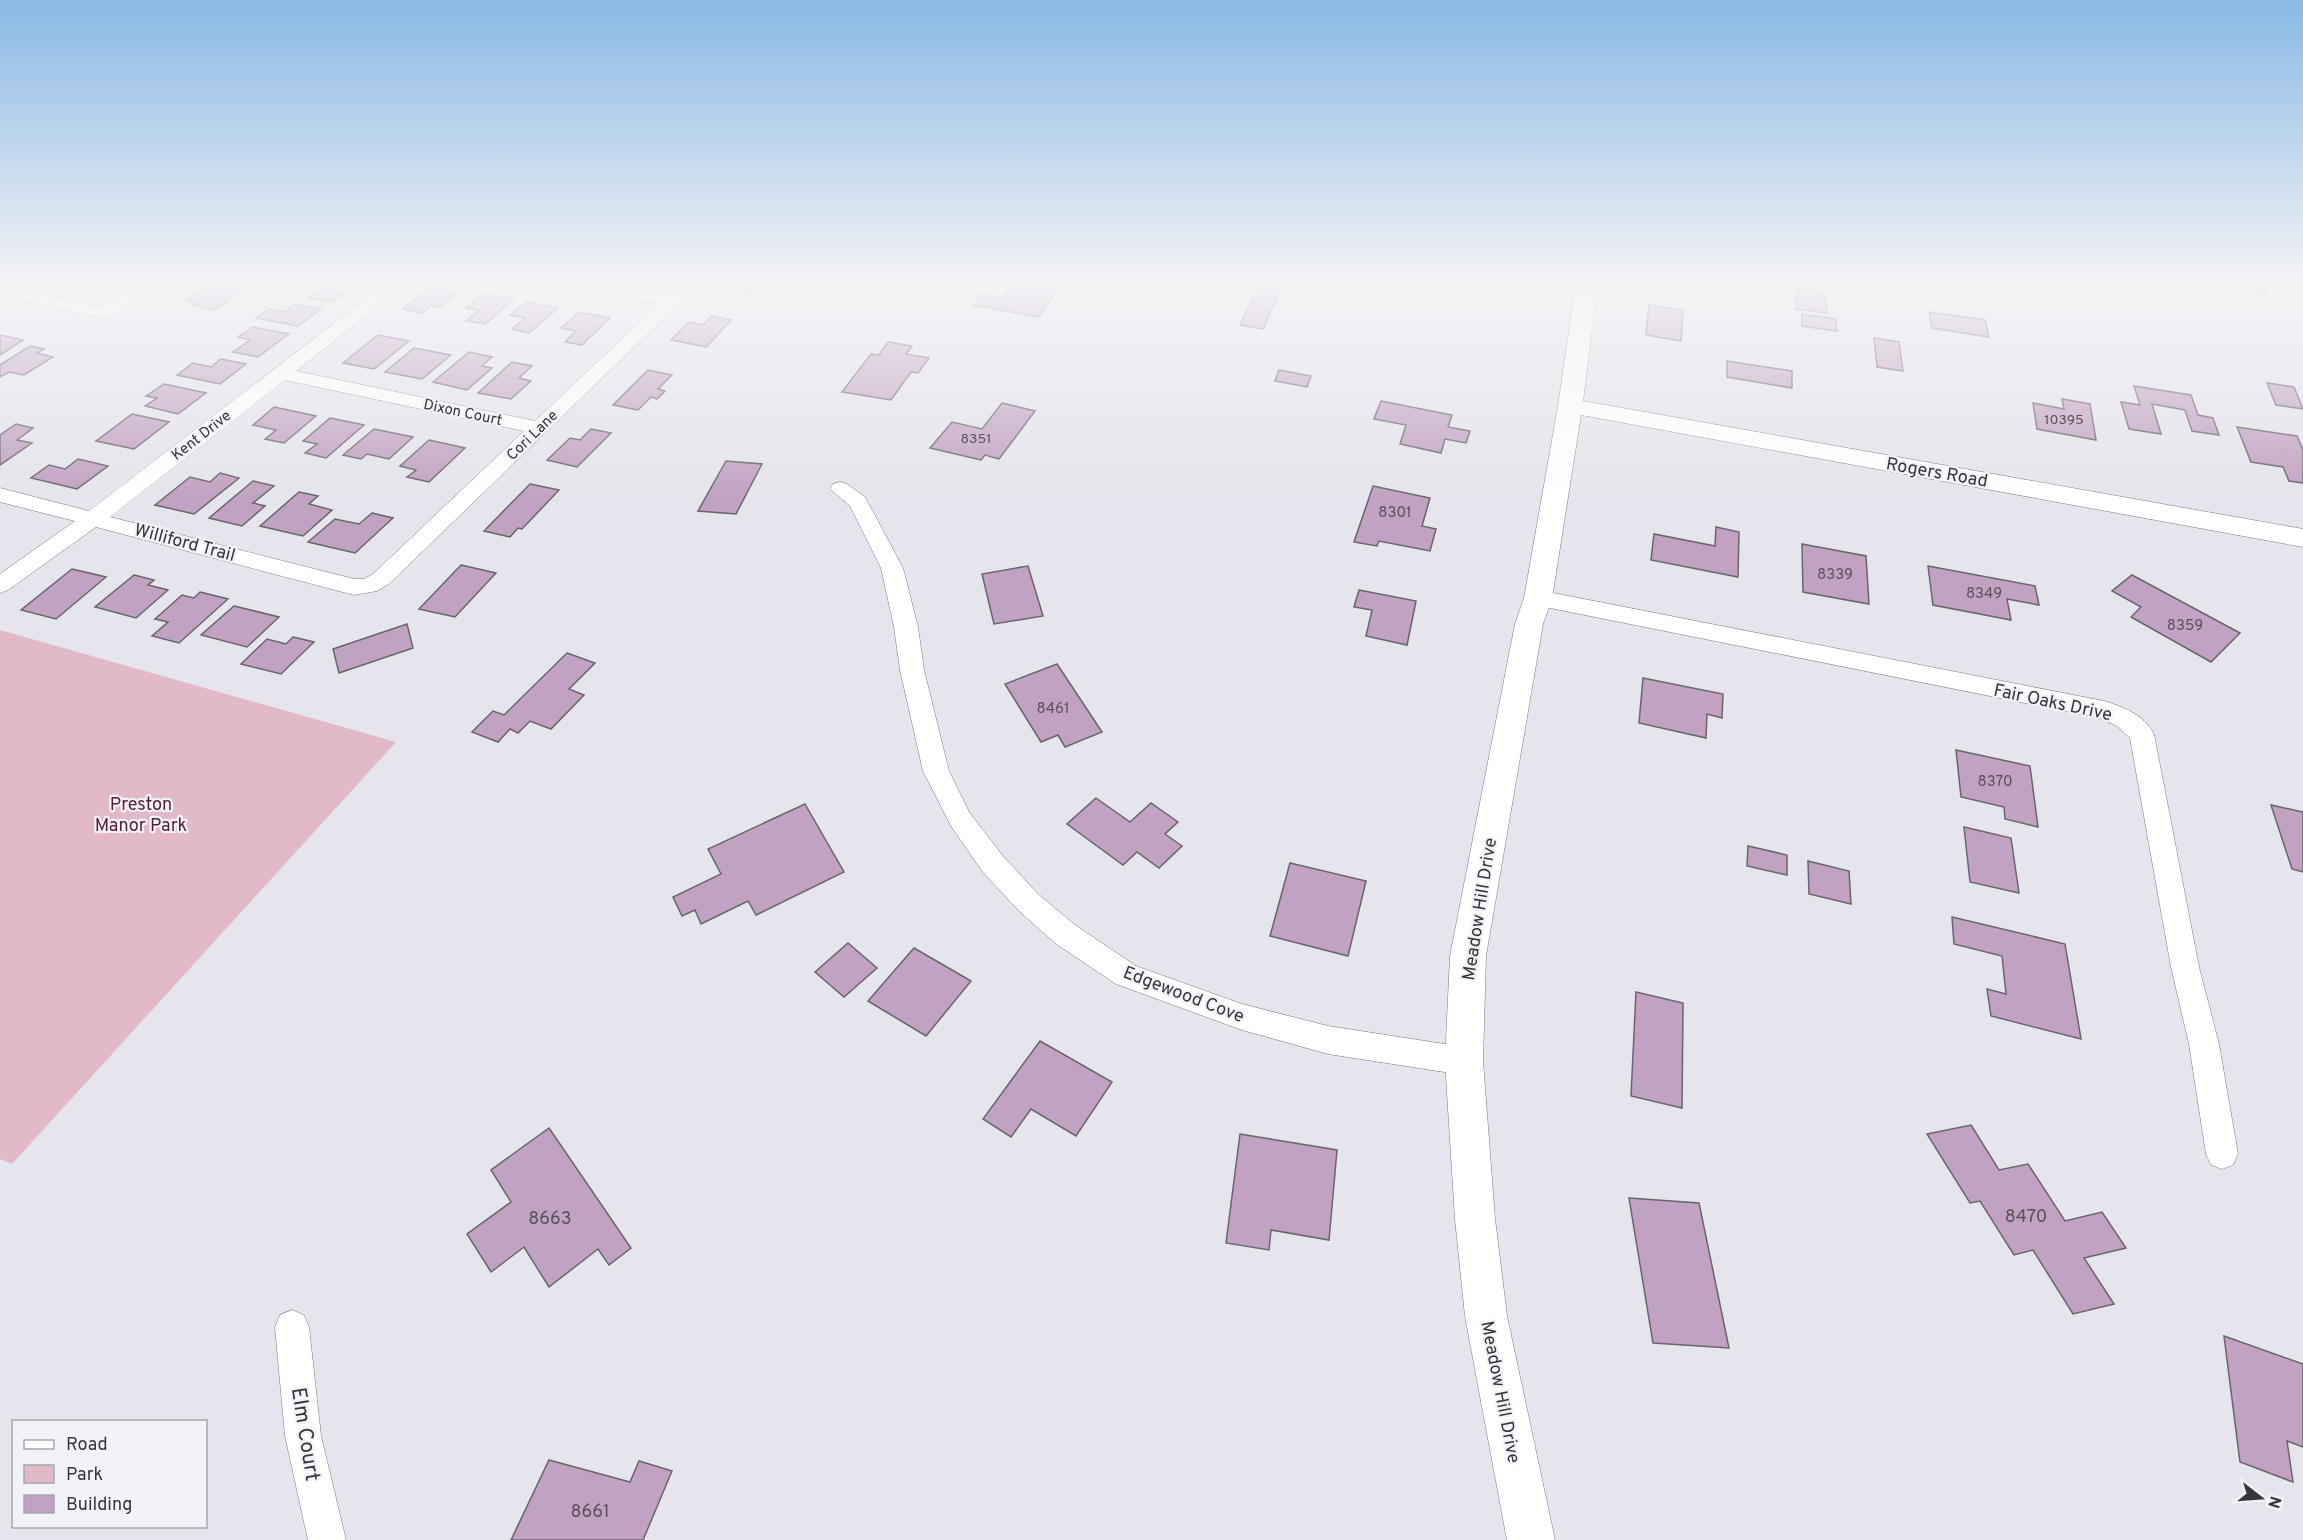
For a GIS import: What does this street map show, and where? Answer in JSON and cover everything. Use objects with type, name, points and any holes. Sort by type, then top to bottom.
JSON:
[{"type":"street","name":"Kent Drive","points":[[0,585],[94,518],[305,354]]},
{"type":"street","name":"Cori Lane","points":[[369,586],[381,579],[617,354]]},
{"type":"street","name":"Meadow Hill Drive","points":[[1531,1540],[1486,1316],[1475,1219],[1464,1061],[1468,957],[1529,624],[1538,598],[1577,354]]},
{"type":"street","name":"Dixon Court","points":[[280,373],[539,428]]},
{"type":"street","name":"Rogers Road","points":[[1570,406],[2303,538]]},
{"type":"street","name":"Edgewood Cove","points":[[840,489],[858,502],[892,568],[906,627],[912,670],[936,771],[960,819],[992,863],[1028,902],[1065,934],[1126,975],[1242,1017],[1328,1040],[1464,1061]]},
{"type":"street","name":"Williford Trail","points":[[0,495],[354,587],[369,586]]},
{"type":"street","name":"Fair Oaks Drive","points":[[1538,598],[2104,710],[2126,719],[2142,734],[2185,967],[2204,1044],[2222,1154]]},
{"type":"street","name":"Elm Court","points":[[292,1327],[303,1436],[327,1540]]},
{"type":"green space","name":"Preston Manor Park","points":[[0,630],[396,742],[12,1164],[0,1159]]},
{"type":"building","points":[[18,354],[40,354],[53,357],[24,375],[9,372],[0,377],[0,365]]},
{"type":"building","points":[[242,354],[262,354],[258,357]]},
{"type":"building","points":[[354,354],[393,354],[374,369],[343,363]]},
{"type":"building","points":[[407,354],[451,355],[422,379],[385,372]]},
{"type":"building","points":[[467,354],[492,357],[482,366],[492,368],[467,390],[433,382]]},
{"type":"building","points":[[871,354],[906,354],[929,358],[918,373],[911,372],[891,400],[842,392]]},
{"type":"building","points":[[1876,354],[1901,354],[1903,371],[1877,367]]},
{"type":"building","points":[[221,359],[246,364],[220,384],[177,375],[193,363],[211,367]]},
{"type":"building","points":[[1727,361],[1792,371],[1792,388],[1727,377]]},
{"type":"building","points":[[512,362],[532,366],[519,378],[531,381],[511,399],[478,393]]},
{"type":"building","points":[[648,370],[672,375],[658,389],[665,391],[657,399],[651,397],[638,410],[613,405]]},
{"type":"building","points":[[1279,370],[1311,376],[1307,387],[1275,381]]},
{"type":"building","points":[[2267,383],[2294,387],[2303,409],[2276,405]]},
{"type":"building","points":[[164,384],[206,393],[178,414],[145,406],[157,398],[146,396]]},
{"type":"building","points":[[2134,386],[2191,395],[2198,415],[2213,418],[2219,435],[2192,431],[2185,410],[2152,404],[2161,434],[2129,429],[2121,402],[2140,405]]},
{"type":"building","points":[[2062,399],[2090,404],[2096,440],[2037,429],[2033,403],[2064,409]]},
{"type":"building","points":[[1381,401],[1452,415],[1448,427],[1470,431],[1466,443],[1445,439],[1441,453],[1400,444],[1406,425],[1374,419]]},
{"type":"building","points":[[1002,403],[1035,411],[999,459],[985,455],[981,460],[930,448],[952,422],[982,429]]},
{"type":"building","points":[[274,407],[316,416],[284,443],[265,439],[276,430],[253,425]]},
{"type":"building","points":[[132,414],[169,422],[134,449],[96,441]]},
{"type":"building","points":[[330,418],[364,425],[326,458],[305,453],[317,444],[303,441]]},
{"type":"building","points":[[16,424],[33,428],[17,440],[32,443],[0,465],[0,435]]},
{"type":"building","points":[[2237,427],[2297,436],[2303,450],[2303,483],[2289,481],[2283,467],[2251,462]]},
{"type":"building","points":[[374,429],[413,437],[389,459],[367,454],[361,459],[343,455]]},
{"type":"building","points":[[591,429],[611,433],[577,467],[547,460],[570,438],[580,440]]},
{"type":"building","points":[[429,440],[465,448],[429,482],[407,477],[416,470],[400,466]]},
{"type":"building","points":[[78,459],[108,466],[77,489],[31,478],[49,465],[65,469]]},
{"type":"building","points":[[726,461],[762,464],[736,514],[698,511]]},
{"type":"building","points":[[220,473],[239,478],[194,514],[155,505],[190,477],[210,482]]},
{"type":"building","points":[[253,481],[274,486],[253,503],[265,506],[242,526],[209,518]]},
{"type":"building","points":[[530,484],[559,490],[522,529],[518,528],[510,537],[484,531]]},
{"type":"building","points":[[1373,486],[1430,498],[1422,526],[1436,529],[1430,551],[1379,541],[1377,546],[1354,542]]},
{"type":"building","points":[[299,492],[318,496],[309,504],[332,510],[303,536],[260,526]]},
{"type":"building","points":[[372,513],[393,518],[355,553],[308,542],[335,519],[359,524]]},
{"type":"building","points":[[1716,527],[1739,532],[1738,577],[1651,560],[1654,534],[1715,546]]},
{"type":"building","points":[[1802,544],[1866,556],[1869,604],[1803,592]]},
{"type":"building","points":[[461,565],[496,573],[455,617],[419,609]]},
{"type":"building","points":[[1028,566],[1043,616],[994,624],[982,574]]},
{"type":"building","points":[[1928,566],[2035,586],[2039,605],[2007,599],[2011,620],[1933,605]]},
{"type":"building","points":[[72,569],[106,577],[56,619],[21,610]]},
{"type":"building","points":[[134,575],[154,580],[148,585],[168,590],[136,618],[95,607]]},
{"type":"building","points":[[2132,575],[2240,633],[2211,662],[2131,617],[2141,607],[2112,591]]},
{"type":"building","points":[[1359,590],[1416,601],[1407,645],[1366,636],[1372,610],[1354,607]]},
{"type":"building","points":[[200,592],[228,599],[179,643],[152,636],[168,622],[155,619],[182,595],[194,598]]},
{"type":"building","points":[[234,606],[279,617],[247,647],[201,635]]},
{"type":"building","points":[[407,624],[413,648],[339,673],[333,649]]},
{"type":"building","points":[[293,637],[314,642],[281,674],[241,664],[267,639],[286,644]]},
{"type":"building","points":[[567,653],[595,663],[569,689],[584,695],[551,729],[530,721],[518,733],[510,729],[498,742],[472,732],[493,711],[504,715]]},
{"type":"building","points":[[1057,664],[1102,732],[1065,747],[1058,735],[1041,742],[1005,684]]},
{"type":"building","points":[[1643,678],[1723,694],[1722,718],[1707,714],[1706,738],[1639,723]]},
{"type":"building","points":[[1956,750],[2030,766],[2038,827],[2005,819],[2004,807],[1961,797]]},
{"type":"building","points":[[1096,798],[1130,822],[1151,803],[1178,822],[1165,834],[1182,846],[1159,868],[1137,852],[1123,865],[1067,824]]},
{"type":"building","points":[[805,804],[844,872],[756,915],[748,901],[701,924],[695,910],[682,916],[673,897],[721,874],[708,849]]},
{"type":"building","points":[[2271,805],[2303,812],[2303,872],[2292,869]]},
{"type":"building","points":[[1964,827],[2011,838],[2019,893],[1970,882]]},
{"type":"building","points":[[1748,846],[1787,855],[1787,875],[1747,866]]},
{"type":"building","points":[[1808,861],[1849,871],[1851,904],[1809,894]]},
{"type":"building","points":[[1290,863],[1366,881],[1348,956],[1270,936]]},
{"type":"building","points":[[1952,917],[2065,944],[2081,1039],[1991,1016],[1987,989],[2006,994],[2002,956],[1954,944]]},
{"type":"building","points":[[848,943],[877,968],[844,997],[815,972]]},
{"type":"building","points":[[914,948],[971,981],[926,1036],[868,1001]]},
{"type":"building","points":[[1636,992],[1683,1003],[1682,1108],[1631,1096]]},
{"type":"building","points":[[1040,1041],[1112,1082],[1076,1136],[1031,1109],[1011,1137],[983,1119]]},
{"type":"building","points":[[1971,1125],[1999,1170],[2028,1164],[2065,1221],[2102,1212],[2126,1248],[2084,1258],[2114,1304],[2073,1314],[2033,1250],[2014,1255],[1980,1201],[1970,1203],[1927,1134]]},
{"type":"building","points":[[549,1128],[631,1248],[609,1265],[598,1249],[549,1287],[524,1247],[491,1272],[467,1234],[511,1202],[491,1170]]},
{"type":"building","points":[[1240,1134],[1337,1150],[1329,1240],[1271,1230],[1269,1250],[1226,1243]]},
{"type":"building","points":[[1629,1198],[1699,1203],[1729,1348],[1653,1343]]},
{"type":"building","points":[[2224,1336],[2303,1364],[2303,1447],[2287,1441],[2293,1482],[2240,1462]]},
{"type":"building","points":[[549,1460],[630,1482],[639,1461],[672,1471],[643,1540],[511,1540]]}]
